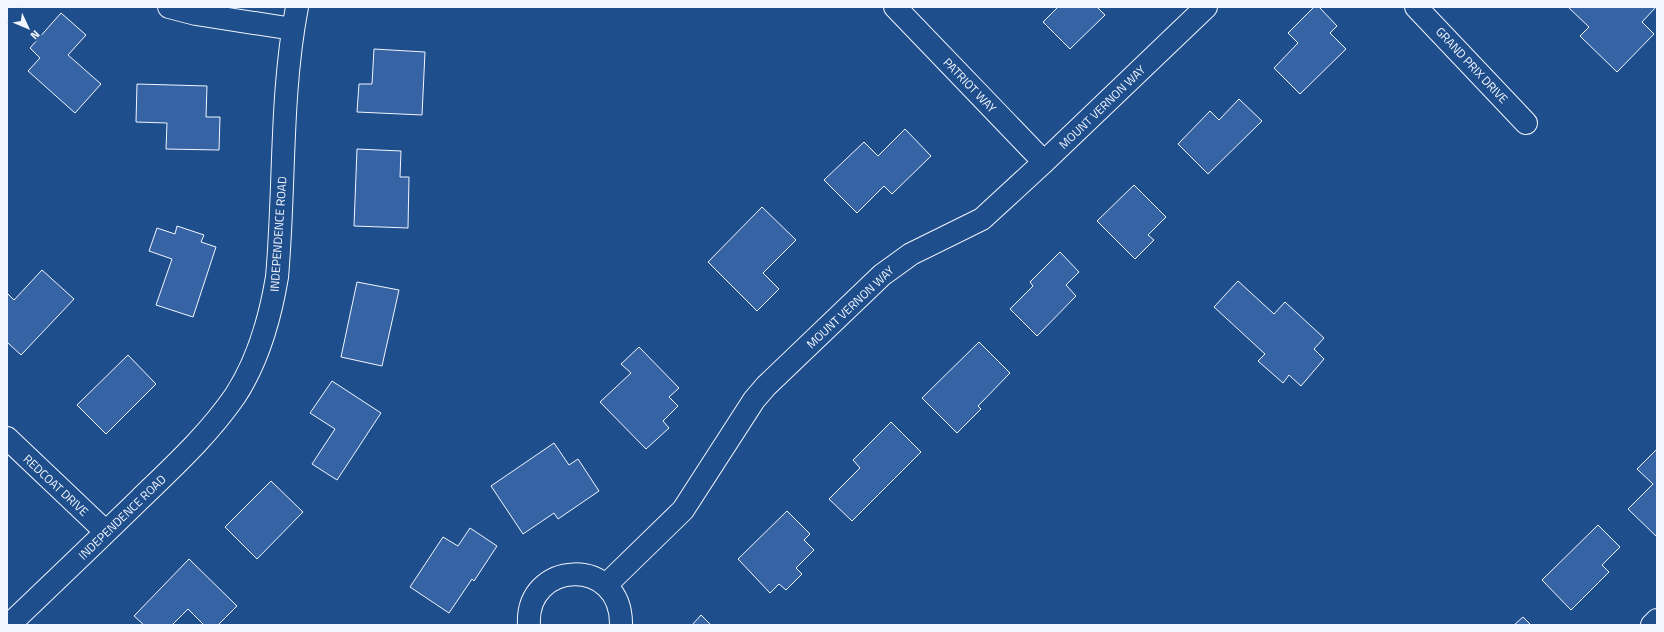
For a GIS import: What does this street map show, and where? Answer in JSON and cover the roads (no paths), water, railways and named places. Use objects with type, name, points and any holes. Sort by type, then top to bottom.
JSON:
[{"type":"street","points":[[169,7],[196,14],[293,29]]},
{"type":"street","name":"INDEPENDENCE ROAD","points":[[9,625],[204,436],[235,396],[258,351],[273,302],[277,277],[285,109],[293,29],[297,7]]},
{"type":"street","name":"PATRIOT WAY","points":[[895,7],[1044,162]]},
{"type":"street","name":"MOUNT VERNON WAY","points":[[606,585],[683,510],[754,400],[766,386],[882,275],[911,254],[982,219],[1044,162],[1206,7]]},
{"type":"street","name":"GRAND PRIX DRIVE","points":[[1416,7],[1526,123]]},
{"type":"street","name":"REDCOAT DRIVE","points":[[7,438],[106,532]]},
{"type":"street","points":[[529,625],[532,602],[540,590],[551,580],[565,575],[579,574],[594,578],[606,585],[616,598],[621,613],[621,625]]},
{"type":"street","points":[[1652,625],[1657,620]]}]
